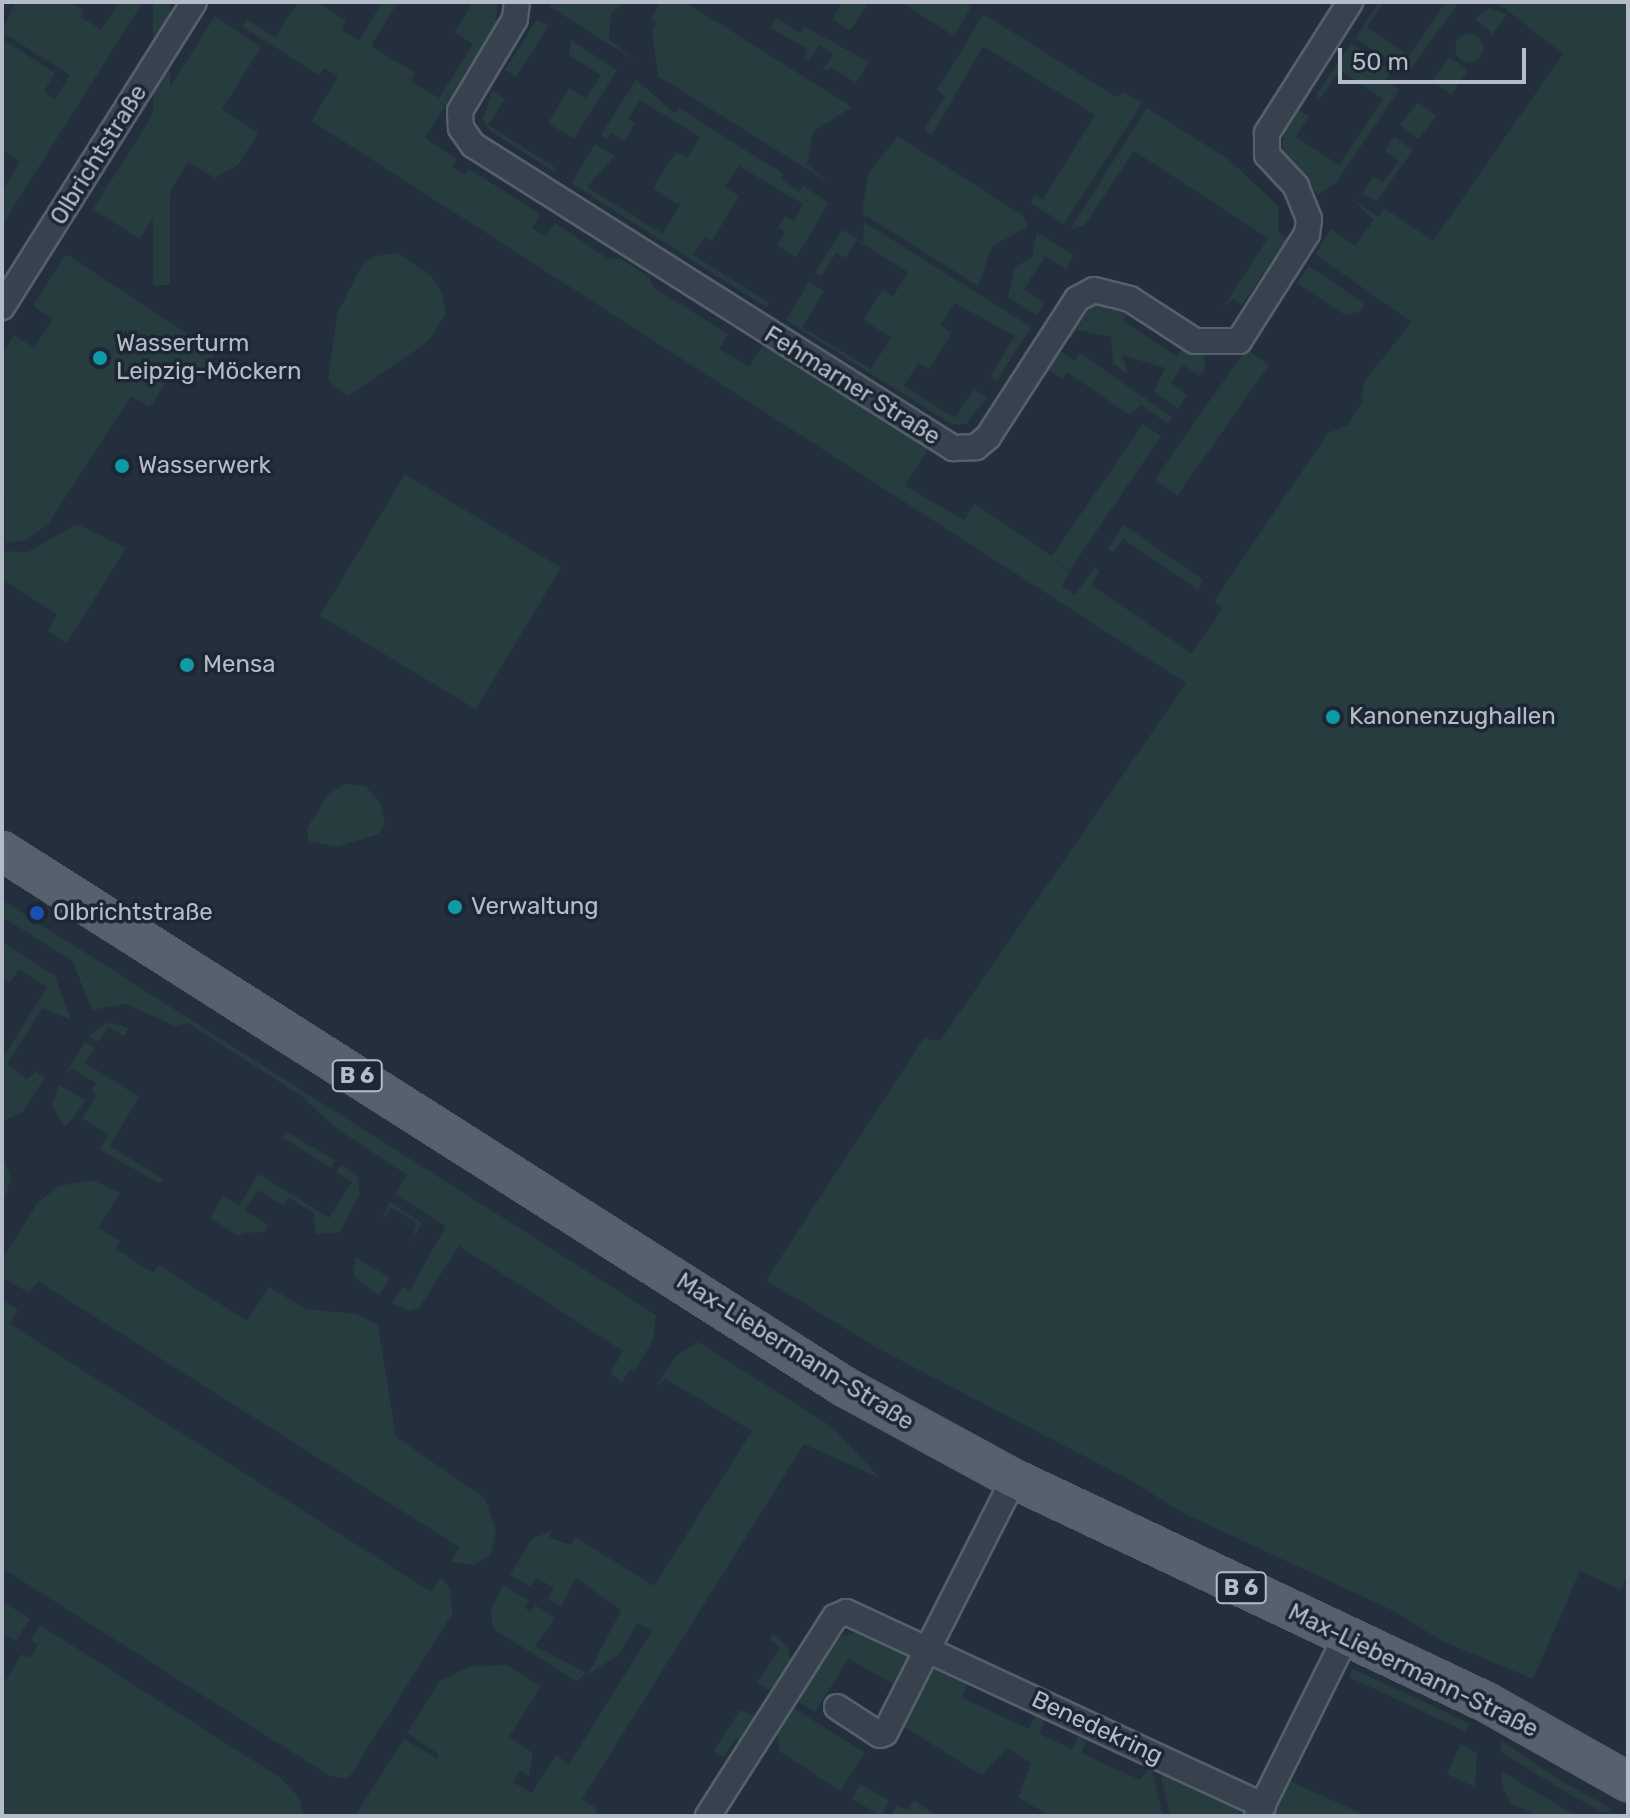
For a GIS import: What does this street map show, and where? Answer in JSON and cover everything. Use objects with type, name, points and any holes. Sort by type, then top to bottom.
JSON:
[{"type":"main road","name":"Max-Liebermann-Straße","points":[[2,851],[845,1387],[1014,1479],[1486,1702],[1628,1782]]},
{"type":"street","name":"Olbrichtstraße","points":[[2,307],[194,2]]},
{"type":"street","name":"Fehmarner Straße","points":[[517,2],[515,19],[460,111],[461,128],[473,145],[944,444],[962,448],[976,447],[988,437],[1077,299],[1094,290],[1130,299],[1195,341],[1239,341],[1307,234],[1309,219],[1296,186],[1267,155],[1267,133],[1350,2]]},
{"type":"street","points":[[837,1707],[883,1735],[1014,1479]]},
{"type":"street","name":"Benedekring","points":[[708,1816],[835,1617],[846,1612],[1260,1811],[1346,1637]]},
{"type":"green space","points":[[15,2],[71,2],[84,10],[81,17],[101,30],[119,2],[143,2],[2,225],[2,191],[20,162],[2,150],[2,39],[55,73],[44,91],[55,99],[70,75],[2,32]]},
{"type":"green space","points":[[153,2],[170,2],[170,285],[153,285]]},
{"type":"green space","points":[[298,2],[316,2],[346,21],[341,30],[359,41],[382,2],[398,2],[371,46],[415,73],[411,81],[439,98],[473,44],[455,32],[473,2],[497,2],[496,24],[425,138],[457,159],[452,167],[465,175],[469,169],[540,214],[532,228],[545,236],[555,223],[608,259],[619,258],[650,277],[653,287],[728,334],[719,349],[749,367],[765,342],[930,446],[905,486],[964,520],[975,504],[1052,556],[1143,424],[1161,436],[1070,570],[1050,558],[1070,572],[1062,586],[1075,595],[1095,567],[1099,571],[1091,585],[1191,653],[1223,608],[1214,601],[1328,433],[1347,426],[1362,403],[1363,384],[1411,322],[1315,254],[1331,229],[1355,246],[1374,220],[1352,199],[1378,217],[1384,208],[1433,241],[1563,54],[1497,2],[1628,2],[1628,1575],[1621,1590],[1580,1571],[1533,1679],[1442,1641],[1392,1610],[1183,1513],[1132,1481],[879,1349],[766,1280],[924,1038],[940,1041],[1186,683],[312,121],[338,76],[324,68],[319,75],[242,26],[247,19],[275,37]]},
{"type":"green space","points":[[553,2],[626,2],[611,13],[609,39],[635,60],[550,7]]},
{"type":"green space","points":[[661,2],[685,2],[852,107],[813,132],[807,164],[831,184],[658,76],[652,32],[657,22],[651,18]]},
{"type":"green space","points":[[843,2],[869,2],[850,31],[832,19]]},
{"type":"green space","points":[[901,2],[963,2],[971,7],[954,36]]},
{"type":"green space","points":[[1379,2],[1384,2],[1367,27],[1409,56],[1446,2],[1459,2],[1408,73],[1356,38]]},
{"type":"green space","points":[[1489,8],[1507,14],[1490,38],[1491,32],[1475,19]]},
{"type":"green space","points":[[984,14],[1116,97],[1124,92],[1142,103],[1064,224],[1031,203],[1035,195],[1043,200],[1095,115],[983,46],[932,135],[924,130],[945,96],[937,90]]},
{"type":"green space","points":[[215,16],[261,47],[222,109],[258,133],[238,165],[215,178],[188,162],[140,239],[93,209]]},
{"type":"green space","points":[[776,18],[800,33],[805,27],[869,62],[856,83],[832,68],[823,70],[833,54],[819,45],[809,61],[804,57],[808,50],[770,27]]},
{"type":"green space","points":[[537,19],[548,26],[516,77],[505,70]]},
{"type":"green space","points":[[1469,34],[1479,38],[1483,48],[1479,58],[1469,62],[1459,58],[1455,48],[1459,38]]},
{"type":"green space","points":[[571,40],[617,70],[574,139],[548,123],[569,88],[586,98],[601,75],[569,55]]},
{"type":"green space","points":[[1351,44],[1391,71],[1385,80],[1399,90],[1336,183],[1318,195],[1282,156],[1284,127],[1296,108],[1309,116],[1296,137],[1339,165],[1383,99],[1340,70],[1320,99],[1316,95]]},
{"type":"green space","points":[[1449,57],[1468,70],[1451,95],[1432,82]]},
{"type":"green space","points":[[636,80],[676,114],[678,107],[783,174],[782,180],[800,192],[803,186],[829,203],[796,257],[777,245],[785,232],[778,227],[785,216],[794,221],[803,204],[739,166],[725,187],[739,196],[712,241],[704,237],[693,255],[769,303],[766,307],[571,183],[595,144],[615,156],[587,187],[663,234],[680,205],[653,188],[676,152],[687,158],[700,137],[640,100],[628,119],[635,123],[624,141],[612,133],[607,139],[601,135]]},
{"type":"green space","points":[[492,90],[505,99],[488,125],[557,169],[555,172],[490,131],[483,120]]},
{"type":"green space","points":[[1418,102],[1436,116],[1418,139],[1400,125]]},
{"type":"green space","points":[[1147,108],[1228,159],[1278,206],[1278,232],[1287,238],[1242,305],[1233,299],[1222,309],[1268,238],[1134,151],[1084,226],[1071,228]]},
{"type":"green space","points":[[898,136],[1024,216],[1028,227],[992,246],[978,286],[862,213],[868,174]]},
{"type":"green space","points":[[1394,137],[1413,150],[1376,202],[1362,193],[1373,176],[1383,183],[1399,161],[1385,151]]},
{"type":"green space","points":[[864,222],[1031,327],[997,381],[990,377],[1015,336],[955,303],[940,325],[952,333],[929,369],[918,363],[904,386],[955,418],[974,389],[987,397],[966,424],[951,424],[786,320],[809,282],[824,291],[802,327],[871,369],[891,338],[864,320],[882,290],[893,296],[908,272],[856,240],[845,258],[836,253],[821,277],[815,273],[842,230],[863,243]]},
{"type":"green space","points":[[1037,232],[1074,256],[1066,269],[1045,256],[1024,289],[1045,303],[1037,315],[1008,297],[1015,267],[1032,257]]},
{"type":"green space","points":[[398,253],[431,276],[442,293],[446,313],[429,341],[348,396],[328,381],[337,314],[362,265],[375,256]]},
{"type":"green space","points":[[66,254],[216,353],[198,382],[175,369],[150,407],[131,396],[48,524],[27,540],[5,543],[2,354],[14,335],[34,348],[53,319],[33,306]]},
{"type":"green space","points":[[1309,266],[1365,304],[1359,312],[1345,315],[1297,283]]},
{"type":"green space","points":[[1096,300],[1133,306],[1123,321],[1177,356],[1188,341],[1204,349],[1205,369],[1200,376],[1183,365],[1171,383],[1187,395],[1178,409],[1154,392],[1165,368],[1122,355],[1128,373],[1113,364],[1111,337],[1078,330],[1070,339],[1064,336],[1080,312]]},
{"type":"green space","points":[[1055,347],[1074,361],[1080,353],[1172,417],[1168,424],[1141,405],[1130,415],[1067,372],[1062,379],[1044,367]]},
{"type":"green space","points":[[1246,349],[1269,365],[1178,495],[1155,479]]},
{"type":"green space","points":[[405,474],[561,568],[476,709],[320,615]]},
{"type":"green space","points":[[77,524],[126,548],[67,643],[48,631],[57,614],[2,579],[2,551],[28,552]]},
{"type":"green space","points":[[1124,525],[1203,580],[1198,590],[1123,539],[1113,552],[1108,548]]},
{"type":"green space","points":[[344,784],[365,786],[380,802],[385,824],[379,834],[336,847],[308,841],[307,828],[329,794]]},
{"type":"green space","points":[[2,900],[656,1315],[653,1340],[634,1372],[630,1369],[622,1382],[610,1374],[623,1351],[459,1246],[419,1308],[409,1311],[392,1303],[403,1287],[410,1290],[446,1226],[395,1194],[407,1175],[333,1126],[303,1097],[188,1023],[175,1026],[126,1004],[92,1010],[72,960],[2,917]]},
{"type":"green space","points":[[2,942],[55,976],[71,1020],[42,1008],[7,1064],[27,1080],[36,1071],[45,1077],[22,1113],[2,1121],[2,1060],[47,987],[19,969],[10,983],[2,978]]},
{"type":"green space","points":[[106,1023],[128,1029],[124,1036],[108,1027],[98,1042],[88,1036]]},
{"type":"green space","points":[[85,1042],[95,1048],[85,1063],[139,1097],[110,1146],[164,1180],[159,1183],[99,1149],[108,1134],[82,1118],[97,1095],[92,1091],[96,1083],[72,1069],[66,1073]]},
{"type":"green space","points":[[59,1084],[86,1101],[65,1127],[52,1106]]},
{"type":"green space","points":[[287,1132],[336,1161],[331,1168],[282,1137]]},
{"type":"green space","points":[[2,1152],[11,1180],[2,1204]]},
{"type":"green space","points":[[341,1164],[357,1177],[360,1194],[339,1233],[315,1234],[314,1213],[288,1197],[283,1205],[258,1190],[245,1210],[269,1226],[265,1232],[242,1233],[240,1237],[210,1218],[223,1196],[239,1206],[258,1174],[329,1218],[352,1182],[336,1172]]},
{"type":"green space","points":[[92,1180],[120,1193],[98,1228],[120,1241],[116,1249],[153,1273],[159,1265],[247,1321],[269,1287],[306,1309],[356,1314],[378,1325],[396,1437],[485,1498],[496,1531],[491,1554],[474,1565],[451,1562],[459,1547],[38,1281],[29,1293],[2,1277],[2,1260],[38,1202],[59,1186]]},
{"type":"green space","points":[[390,1202],[422,1223],[411,1241],[417,1223],[391,1207],[380,1223]]},
{"type":"green space","points":[[355,1257],[390,1278],[379,1296],[354,1276]]},
{"type":"green space","points":[[2,1300],[18,1310],[10,1324],[431,1592],[441,1578],[450,1588],[452,1614],[348,1779],[330,1776],[2,1568]]},
{"type":"green space","points":[[698,1342],[832,1427],[880,1478],[804,1444],[582,1799],[598,1809],[593,1816],[355,1816],[404,1739],[437,1759],[439,1754],[407,1733],[440,1681],[468,1667],[506,1665],[541,1686],[509,1737],[533,1753],[529,1776],[520,1771],[513,1782],[532,1793],[556,1755],[569,1764],[652,1631],[638,1623],[618,1655],[588,1675],[621,1610],[576,1578],[561,1607],[548,1598],[554,1588],[537,1578],[530,1587],[510,1575],[531,1540],[552,1530],[549,1538],[572,1545],[575,1537],[654,1586],[752,1431],[666,1379],[656,1386],[676,1356]]},
{"type":"green space","points":[[503,1585],[529,1601],[525,1608],[531,1612],[535,1605],[555,1618],[535,1646],[585,1672],[582,1677],[576,1681],[494,1629],[490,1612]]},
{"type":"green space","points":[[2,1601],[30,1619],[16,1641],[2,1633]]},
{"type":"green space","points":[[40,1625],[281,1778],[299,1798],[304,1816],[2,1816],[2,1686],[22,1654],[30,1658],[38,1645],[31,1640]]},
{"type":"green space","points":[[860,1631],[922,1660],[903,1691],[849,1658],[815,1712],[795,1700],[834,1638]]},
{"type":"green space","points":[[773,1634],[788,1647],[792,1664],[774,1693],[757,1683],[780,1647],[770,1640]]},
{"type":"green space","points":[[933,1664],[969,1680],[962,1698],[1029,1729],[1037,1712],[1046,1716],[1039,1734],[1072,1749],[1080,1732],[1089,1736],[1081,1753],[1140,1780],[1151,1765],[1163,1816],[1050,1816],[1018,1797],[1031,1763],[1007,1748],[982,1775],[898,1723]]},
{"type":"green space","points":[[1353,1669],[1469,1723],[1465,1731],[1349,1677]]},
{"type":"green space","points":[[792,1707],[865,1753],[840,1791],[779,1751],[777,1729]]},
{"type":"green space","points":[[740,1710],[759,1717],[743,1743],[736,1738],[724,1757],[714,1751]]},
{"type":"green space","points":[[1500,1740],[1560,1780],[1612,1809],[1603,1813],[1556,1786],[1501,1752]]},
{"type":"green space","points":[[1461,1744],[1477,1753],[1475,1787],[1447,1774]]},
{"type":"green space","points":[[1159,1768],[1237,1806],[1240,1816],[1170,1816]]},
{"type":"green space","points":[[1501,1771],[1576,1816],[1537,1816],[1511,1803],[1503,1789]]},
{"type":"green space","points":[[1289,1781],[1368,1816],[1271,1816]]},
{"type":"green space","points":[[860,1784],[889,1801],[881,1816],[852,1799]]},
{"type":"green space","points":[[914,1800],[938,1816],[890,1816],[897,1805],[908,1810]]},
{"type":"place","name":"Wasserturm Leipzig-Möckern","points":[[100,358]]},
{"type":"place","name":"Wasserwerk","points":[[122,466]]},
{"type":"place","name":"Mensa","points":[[187,665]]},
{"type":"place","name":"Kanonenzughallen","points":[[1333,717]]},
{"type":"place","name":"Verwaltung","points":[[455,907]]},
{"type":"place","name":"Olbrichtstraße","points":[[37,913]]}]
